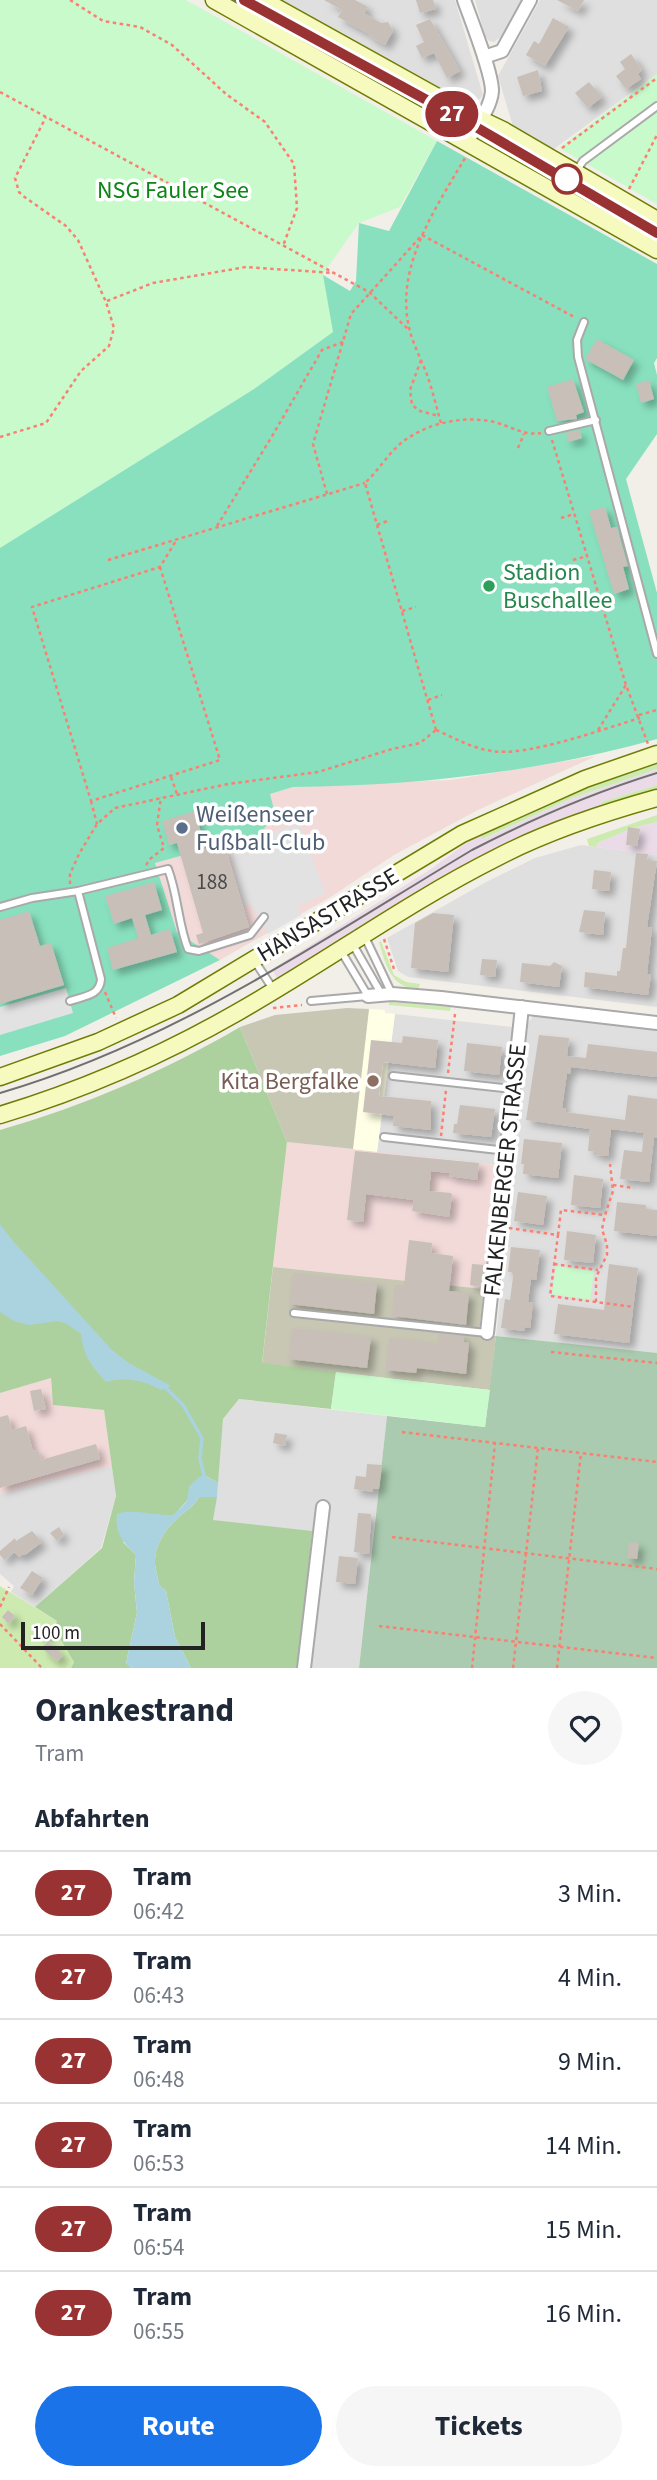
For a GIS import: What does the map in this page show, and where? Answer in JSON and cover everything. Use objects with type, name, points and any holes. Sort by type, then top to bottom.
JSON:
[{"type":"main road","points":[[214,0],[467,148],[657,250]]},
{"type":"main road","points":[[263,0],[461,110],[481,118],[657,220]]},
{"type":"main road","name":"HANSASTRASSE","points":[[0,1077],[75,1051],[178,1005],[462,834],[574,783],[657,754]]},
{"type":"main road","name":"HANSASTRASSE","points":[[0,1115],[114,1075],[205,1030],[452,881],[500,856],[581,822],[657,798]]},
{"type":"street","points":[[464,0],[484,57],[492,92],[467,148]]},
{"type":"street","points":[[484,57],[502,51],[530,0]]},
{"type":"street","points":[[368,996],[387,994],[657,1023]]},
{"type":"street","name":"FALKENBERGER STRASSE","points":[[487,1333],[522,1007]]},
{"type":"street","points":[[304,1668],[323,1507]]},
{"type":"lane","points":[[575,172],[583,161],[657,106]]},
{"type":"lane","points":[[584,322],[577,341],[578,357],[657,654]]},
{"type":"lane","points":[[549,431],[596,420]]},
{"type":"lane","points":[[0,908],[32,898],[75,892],[168,869],[181,918],[182,934],[188,949],[199,951],[250,935],[264,918]]},
{"type":"lane","points":[[70,1001],[96,993],[102,979],[75,892]]},
{"type":"lane","points":[[352,942],[387,994]]},
{"type":"lane","points":[[352,942],[387,994]]},
{"type":"lane","points":[[311,1001],[368,996],[352,942]]},
{"type":"lane","points":[[254,960],[274,990]]},
{"type":"lane","points":[[393,1076],[513,1089]]},
{"type":"lane","points":[[384,1137],[507,1151]]},
{"type":"lane","points":[[294,1313],[487,1333]]},
{"type":"path","points":[[70,0],[103,21],[140,27],[172,45],[226,94],[265,122],[294,164],[297,208],[283,246]]},
{"type":"path","points":[[558,153],[657,78]]},
{"type":"path","points":[[0,92],[369,292],[409,330]]},
{"type":"path","points":[[0,437],[46,423],[81,371],[109,346],[114,328],[106,302],[78,240],[66,226],[19,192],[15,178],[46,117]]},
{"type":"path","points":[[627,192],[657,135]]},
{"type":"path","points":[[441,424],[406,314],[410,274],[422,235],[467,148]]},
{"type":"path","points":[[327,494],[313,444],[351,314],[422,235]]},
{"type":"path","points":[[422,235],[584,322]]},
{"type":"path","points":[[106,302],[153,284],[246,267],[336,273]]},
{"type":"path","points":[[216,527],[321,350],[343,342]]},
{"type":"path","points":[[421,359],[410,390],[412,405],[420,411],[439,416]]},
{"type":"path","points":[[108,559],[365,483],[401,443],[415,434],[441,424],[470,419],[496,423],[524,434],[549,431],[626,685],[647,740]]},
{"type":"path","points":[[517,448],[524,434]]},
{"type":"path","points":[[365,483],[436,730],[472,747],[495,752],[520,751],[598,730],[657,710]]},
{"type":"path","points":[[561,518],[574,514]]},
{"type":"path","points":[[377,525],[390,520]]},
{"type":"path","points":[[97,824],[32,607],[160,567],[177,539]]},
{"type":"path","points":[[573,560],[587,556]]},
{"type":"path","points":[[91,801],[220,760],[160,567]]},
{"type":"path","points":[[586,603],[600,598]]},
{"type":"path","points":[[402,611],[416,607]]},
{"type":"path","points":[[598,730],[626,685]]},
{"type":"path","points":[[428,700],[442,695]]},
{"type":"path","points":[[75,892],[71,874],[79,854],[97,824],[115,808],[177,794],[318,772],[420,743],[436,730]]},
{"type":"path","points":[[171,776],[177,794]]},
{"type":"path","points":[[141,874],[150,859],[164,849],[158,825],[162,797]]},
{"type":"path","points":[[383,936],[395,972]]},
{"type":"path","points":[[101,986],[118,1023]]},
{"type":"path","points":[[263,1009],[311,1001]]},
{"type":"path","points":[[596,1302],[598,1270],[607,1255],[602,1229],[612,1199],[610,1164]]},
{"type":"path","points":[[613,1185],[634,1188]]},
{"type":"path","points":[[605,1215],[561,1210],[550,1296],[634,1307]]},
{"type":"path","points":[[506,1227],[558,1235]]},
{"type":"path","points":[[554,1264],[598,1270]]},
{"type":"path","points":[[551,1352],[657,1363]]},
{"type":"path","points":[[402,1433],[657,1462]]},
{"type":"path","points":[[472,1668],[495,1443]]},
{"type":"path","points":[[513,1668],[538,1448]]},
{"type":"path","points":[[557,1668],[580,1453]]},
{"type":"path","points":[[392,1537],[657,1569]]},
{"type":"path","points":[[0,1607],[9,1587]]},
{"type":"path","points":[[0,1624],[42,1668]]},
{"type":"path","points":[[379,1626],[657,1658]]},
{"type":"shaded area","points":[[273,0],[455,0],[483,95],[475,104],[468,106]]},
{"type":"shaded area","points":[[475,0],[523,0],[502,36],[494,42],[485,36]]},
{"type":"shaded area","points":[[540,0],[657,0],[657,74],[551,151],[514,130],[498,76]]},
{"type":"shaded area","points":[[625,205],[657,226],[657,243],[615,221]]},
{"type":"shaded area","points":[[596,756],[478,810],[394,855],[329,898],[220,960],[177,932],[155,863],[260,834],[269,794],[293,787],[451,780]]},
{"type":"shaded area","points":[[657,769],[657,785],[601,802],[602,806],[278,980],[272,969],[431,869],[480,833],[484,839],[570,799]]},
{"type":"shaded area","points":[[657,822],[657,855],[596,847],[598,843],[633,828]]},
{"type":"shaded area","points":[[300,824],[325,893],[297,907],[301,915],[268,934],[251,904],[243,906],[227,845]]},
{"type":"shaded area","points":[[581,845],[657,855],[657,1007],[408,977],[398,971],[387,938],[486,882],[535,858]]},
{"type":"shaded area","points":[[66,988],[73,1013],[0,1035],[0,1007]]},
{"type":"shaded area","points":[[347,1008],[369,1009],[353,1149],[287,1142],[240,1027],[275,1015]]},
{"type":"shaded area","name":"Kita Bergfalke","points":[[369,1009],[395,1014],[377,1152],[353,1149]]},
{"type":"shaded area","points":[[395,1014],[513,1027],[498,1165],[377,1152]]},
{"type":"shaded area","points":[[533,1016],[657,1030],[657,1354],[496,1336],[528,1023]]},
{"type":"shaded area","points":[[287,1142],[498,1165],[484,1289],[273,1267]]},
{"type":"shaded area","points":[[273,1267],[484,1289],[479,1334],[496,1336],[490,1390],[262,1364]]},
{"type":"shaded area","points":[[496,1336],[657,1353],[657,1668],[359,1668],[387,1416],[485,1427]]},
{"type":"shaded area","points":[[51,1378],[53,1405],[104,1410],[112,1466],[0,1494],[0,1393]]},
{"type":"shaded area","points":[[239,1399],[387,1416],[359,1668],[299,1668],[212,1520],[223,1419]]},
{"type":"shaded area","points":[[112,1466],[116,1496],[101,1548],[35,1607],[11,1592],[14,1586],[0,1574],[0,1494]]},
{"type":"green space","name":"NSG Fauler See","points":[[0,0],[186,0],[437,141],[400,207],[359,223],[323,274],[333,332],[254,389],[0,548]]},
{"type":"green space","points":[[224,0],[254,0],[460,116],[454,127]]},
{"type":"green space","points":[[657,74],[657,204],[559,148]]},
{"type":"green space","points":[[437,141],[657,264],[657,358],[654,363],[657,375],[657,434],[626,479],[657,593],[657,739],[567,760],[477,775],[385,784],[293,787],[270,794],[275,814],[260,834],[155,863],[177,932],[220,960],[65,1036],[0,1056],[0,548],[254,389],[333,332],[323,275],[350,291],[356,281],[359,223],[389,231]]},
{"type":"green space","points":[[657,763],[657,769],[570,799],[483,839],[480,833],[567,795]]},
{"type":"green space","points":[[657,785],[657,789],[602,806],[601,802]]},
{"type":"green space","points":[[657,815],[657,822],[633,828],[598,843],[596,847],[589,846],[587,839]]},
{"type":"green space","points":[[381,941],[394,975],[406,982],[420,984],[418,990],[401,984],[391,974],[379,942]]},
{"type":"green space","points":[[389,1002],[451,1007],[450,1011],[389,1005]]},
{"type":"green space","points":[[240,1027],[287,1142],[262,1363],[336,1372],[331,1409],[239,1399],[223,1419],[218,1483],[204,1475],[173,1516],[156,1516],[123,1542],[136,1555],[134,1582],[137,1613],[126,1663],[132,1668],[71,1668],[74,1662],[54,1628],[57,1621],[35,1607],[102,1548],[116,1496],[104,1410],[53,1405],[51,1378],[0,1393],[0,1130],[123,1086]]},
{"type":"green space","points":[[556,1266],[594,1271],[590,1300],[552,1294]]},
{"type":"green space","points":[[336,1372],[490,1390],[485,1427],[331,1409]]},
{"type":"green space","points":[[199,1497],[217,1497],[213,1520],[312,1531],[299,1668],[191,1668],[175,1637],[166,1591],[159,1585],[155,1557],[166,1531]]},
{"type":"green space","points":[[0,1586],[57,1621],[54,1628],[74,1662],[71,1668],[0,1668]]},
{"type":"water","points":[[0,1224],[112,1350],[129,1363],[171,1386],[161,1390],[135,1380],[106,1382],[89,1360],[81,1334],[67,1324],[58,1321],[29,1325],[14,1321],[0,1312]]},
{"type":"water","points":[[204,1475],[218,1483],[217,1497],[199,1497],[166,1531],[155,1557],[159,1585],[166,1591],[175,1637],[191,1668],[132,1668],[126,1663],[137,1613],[134,1582],[136,1555],[120,1537],[117,1514],[130,1512],[173,1515],[186,1503],[189,1486]]},
{"type":"building","points":[[324,0],[355,0],[368,7],[364,13],[381,23],[388,22],[393,31],[385,45],[338,17],[342,10]]},
{"type":"building","points":[[416,0],[433,0],[436,9],[420,13]]},
{"type":"building","points":[[557,0],[584,0],[578,11]]},
{"type":"building","points":[[553,18],[569,27],[545,66],[526,55],[534,41],[539,44]]},
{"type":"building","points":[[430,19],[460,71],[447,78],[434,53],[422,58],[416,46],[424,42],[416,25]]},
{"type":"building","points":[[631,54],[642,70],[638,74],[641,79],[626,89],[616,76],[625,69],[620,62]]},
{"type":"building","points":[[538,70],[542,91],[523,96],[517,77]]},
{"type":"building","points":[[589,82],[602,97],[588,108],[575,93]]},
{"type":"building","points":[[597,339],[634,360],[623,380],[585,359]]},
{"type":"building","points":[[573,379],[584,412],[576,415],[577,419],[557,421],[547,387]]},
{"type":"building","points":[[649,380],[654,399],[641,403],[636,384]]},
{"type":"building","points":[[579,430],[582,438],[568,442],[566,433]]},
{"type":"building","points":[[605,507],[611,528],[617,527],[628,566],[623,567],[629,589],[614,594],[589,511]]},
{"type":"building","points":[[195,811],[206,851],[225,846],[249,927],[199,944],[196,935],[203,933],[177,843],[169,845],[162,821]]},
{"type":"building","points":[[628,827],[640,829],[637,846],[626,845]]},
{"type":"building","points":[[636,853],[648,854],[647,860],[657,861],[647,927],[652,928],[647,974],[651,975],[648,995],[584,987],[585,972],[617,976],[617,971],[620,971],[623,948],[626,948]]},
{"type":"building","points":[[594,870],[611,872],[609,891],[592,889]]},
{"type":"building","points":[[154,882],[162,910],[145,915],[151,935],[170,929],[177,952],[113,970],[107,948],[138,938],[132,918],[114,924],[105,896]]},
{"type":"building","points":[[584,910],[605,912],[603,935],[579,932]]},
{"type":"building","points":[[29,911],[40,946],[51,943],[64,985],[0,1004],[0,920]]},
{"type":"building","points":[[433,913],[454,915],[448,972],[411,968],[415,923]]},
{"type":"building","points":[[482,959],[497,960],[495,977],[480,975]]},
{"type":"building","points":[[554,962],[562,966],[559,987],[520,982],[522,963],[550,966]]},
{"type":"building","points":[[539,1035],[569,1038],[567,1056],[586,1058],[588,1044],[657,1052],[657,1077],[571,1067],[570,1074],[567,1073],[562,1108],[566,1109],[565,1112],[625,1120],[628,1095],[657,1099],[657,1138],[654,1137],[649,1182],[620,1179],[624,1150],[642,1152],[644,1133],[611,1129],[608,1156],[596,1155],[596,1152],[588,1151],[590,1129],[526,1120]]},
{"type":"building","points":[[403,1036],[438,1040],[435,1068],[383,1062],[379,1096],[431,1101],[431,1130],[393,1126],[394,1116],[363,1112],[371,1040],[402,1043]]},
{"type":"building","points":[[467,1043],[502,1047],[499,1075],[464,1071]]},
{"type":"building","points":[[460,1105],[495,1109],[491,1137],[453,1133]]},
{"type":"building","points":[[524,1139],[562,1143],[558,1178],[523,1174],[524,1164],[521,1164]]},
{"type":"building","points":[[355,1151],[479,1163],[477,1180],[431,1171],[429,1191],[452,1195],[449,1217],[412,1211],[414,1200],[366,1194],[363,1222],[347,1220]]},
{"type":"building","points":[[574,1175],[603,1179],[600,1208],[571,1205]]},
{"type":"building","points":[[518,1192],[547,1196],[543,1225],[514,1221]]},
{"type":"building","points":[[617,1202],[646,1205],[646,1209],[657,1210],[657,1236],[614,1231]]},
{"type":"building","points":[[567,1231],[596,1235],[593,1263],[564,1260]]},
{"type":"building","points":[[409,1240],[432,1243],[431,1253],[453,1256],[449,1291],[469,1293],[466,1325],[392,1316],[395,1285],[404,1286]]},
{"type":"building","points":[[511,1247],[540,1250],[536,1280],[531,1279],[528,1302],[533,1302],[530,1328],[525,1327],[524,1331],[501,1328],[505,1299],[510,1300],[513,1277],[512,1272],[508,1272]]},
{"type":"building","points":[[472,1264],[485,1265],[482,1287],[470,1285]]},
{"type":"building","points":[[609,1264],[638,1268],[629,1343],[554,1334],[558,1304],[604,1310]]},
{"type":"building","points":[[293,1273],[377,1283],[374,1314],[289,1304]]},
{"type":"building","points":[[292,1328],[371,1337],[367,1368],[288,1359]]},
{"type":"building","points":[[439,1334],[464,1336],[464,1342],[469,1343],[466,1374],[417,1368],[416,1373],[385,1370],[389,1338],[438,1344]]},
{"type":"building","points":[[41,1389],[46,1409],[34,1411],[30,1391]]},
{"type":"building","points":[[8,1415],[12,1430],[26,1426],[33,1451],[38,1450],[41,1460],[96,1444],[100,1459],[0,1488],[0,1417]]},
{"type":"building","points":[[275,1433],[287,1435],[285,1446],[273,1443]]},
{"type":"building","points":[[367,1464],[382,1465],[379,1489],[373,1489],[373,1492],[354,1489],[356,1476],[366,1477]]},
{"type":"building","points":[[358,1513],[371,1514],[369,1554],[354,1552]]},
{"type":"building","points":[[59,1527],[64,1535],[57,1541],[50,1533]]},
{"type":"building","points":[[32,1531],[42,1542],[25,1555],[19,1557],[14,1552],[5,1560],[0,1555],[0,1551],[15,1538],[16,1541]]},
{"type":"building","points":[[629,1542],[639,1543],[637,1559],[627,1558]]},
{"type":"building","points":[[339,1556],[358,1558],[355,1584],[336,1582]]},
{"type":"building","points":[[32,1571],[43,1578],[32,1595],[20,1588]]},
{"type":"building","points":[[8,1610],[15,1616],[9,1624],[2,1617]]},
{"type":"building","points":[[44,1624],[52,1630],[45,1639],[38,1634]]},
{"type":"building","points":[[48,1641],[63,1655],[57,1662],[42,1648]]},
{"type":"waterway","points":[[164,1386],[183,1405],[202,1438],[200,1459],[204,1475]]},
{"type":"tram line","points":[[234,0],[501,145],[657,239]]},
{"type":"tram line","name":"27","points":[[244,0],[476,127],[657,233]]},
{"type":"tram line","points":[[0,1093],[125,1047],[185,1018],[301,954],[472,850],[563,807],[657,773]]},
{"type":"place","name":"Stadion Buschallee","points":[[489,586]]},
{"type":"place","name":"Weißenseer Fußball-Club","points":[[182,828]]},
{"type":"place","name":"Kita Bergfalke","points":[[373,1081]]}]
